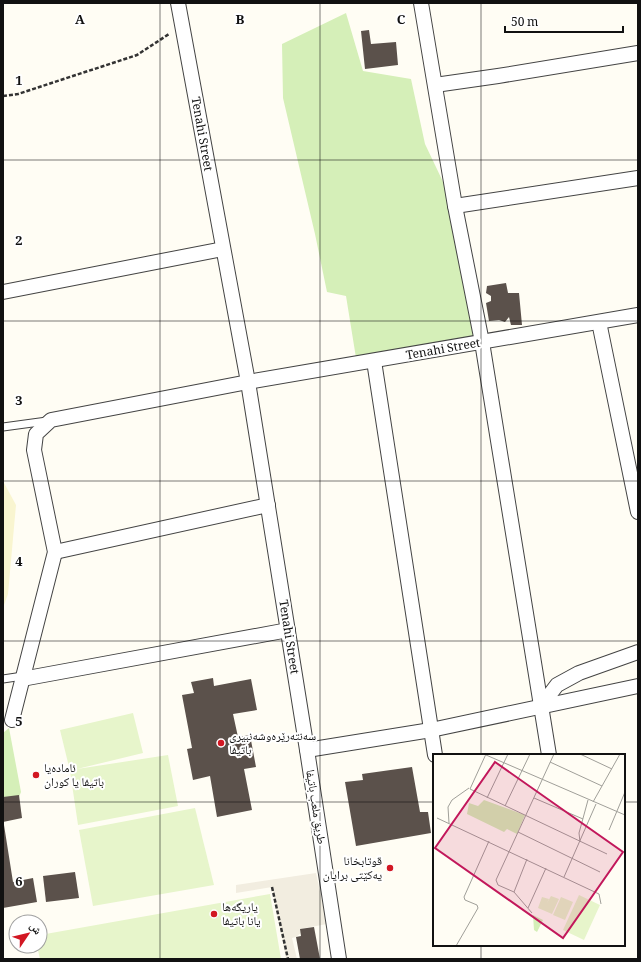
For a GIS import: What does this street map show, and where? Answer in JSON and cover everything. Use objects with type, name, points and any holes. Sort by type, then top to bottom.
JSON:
[{"type":"street","name":"Tenahi Street","points":[[178,3],[248,382],[307,750]]},
{"type":"street","points":[[421,3],[455,206],[482,342],[549,754]]},
{"type":"street","points":[[435,86],[638,53]]},
{"type":"street","points":[[455,206],[638,178]]},
{"type":"street","points":[[3,292],[224,249]]},
{"type":"street","name":"Tenahi Street","points":[[248,382],[638,315]]},
{"type":"street","points":[[599,322],[638,512]]},
{"type":"street","points":[[374,361],[435,754]]},
{"type":"street","points":[[12,720],[55,552],[34,450],[36,434],[51,420],[248,382]]},
{"type":"street","points":[[55,552],[268,505]]},
{"type":"street","points":[[22,678],[288,630]]},
{"type":"street","points":[[541,706],[557,685],[579,673],[638,652]]},
{"type":"street","points":[[307,750],[431,730],[638,686]]},
{"type":"street","name":"طريق ملعب باتيفا","points":[[307,750],[339,959]]},
{"type":"lane","points":[[3,427],[51,420]]},
{"type":"lane","points":[[3,679],[22,678]]},
{"type":"path","points":[[3,96],[18,94],[137,55],[182,25]]},
{"type":"path","points":[[272,887],[288,959]]},
{"type":"shaded area","points":[[3,481],[16,505],[8,594],[3,608]]},
{"type":"shaded area","points":[[316,873],[327,924],[300,929],[301,933],[292,938],[297,959],[286,959],[272,887],[236,893],[236,885]]},
{"type":"green space","points":[[346,13],[363,71],[411,79],[425,144],[455,207],[482,342],[357,364],[346,296],[327,292],[283,98],[282,44]]},
{"type":"green space","points":[[133,713],[143,753],[77,769],[168,755],[178,806],[78,825],[70,771],[60,730]]},
{"type":"green space","points":[[9,728],[21,792],[19,797],[3,799],[3,733]]},
{"type":"green space","points":[[195,808],[214,885],[93,906],[79,830]]},
{"type":"green space","name":"یاریگەها یانا باتیفا","points":[[270,894],[281,959],[40,959],[39,954],[48,954],[48,934]]},
{"type":"building","points":[[369,30],[371,44],[396,42],[398,65],[365,69],[361,31]]},
{"type":"building","points":[[506,283],[508,293],[519,293],[522,325],[511,325],[509,317],[505,322],[499,320],[489,321],[486,303],[491,301],[491,296],[486,293],[487,286]]},
{"type":"building","name":"سه‌نته‌رێره‌وشه‌نبيرى باتيفا","points":[[213,678],[214,686],[251,679],[257,710],[233,714],[238,737],[250,735],[256,767],[244,769],[252,810],[217,817],[210,776],[193,780],[187,749],[192,748],[182,695],[194,693],[191,682]]},
{"type":"building","points":[[412,767],[420,812],[428,812],[431,833],[356,846],[345,782],[363,780],[362,774]]},
{"type":"building","points":[[19,795],[22,818],[3,822],[3,797]]},
{"type":"building","points":[[3,825],[13,882],[33,878],[37,902],[3,908]]},
{"type":"building","points":[[75,872],[79,898],[46,902],[43,876]]},
{"type":"building","points":[[314,927],[320,959],[300,959],[296,937],[301,936],[300,929]]},
{"type":"place","name":"سه‌نته‌رێره‌وشه‌نبيرى باتيفا","points":[[221,743]]},
{"type":"place","name":"ئامادەیا باتیفا يا كوران","points":[[36,775]]},
{"type":"place","name":"قوتابخانا يه‌كێتى برايان","points":[[390,868]]},
{"type":"place","name":"یاریگەها یانا باتیفا","points":[[214,914]]}]
